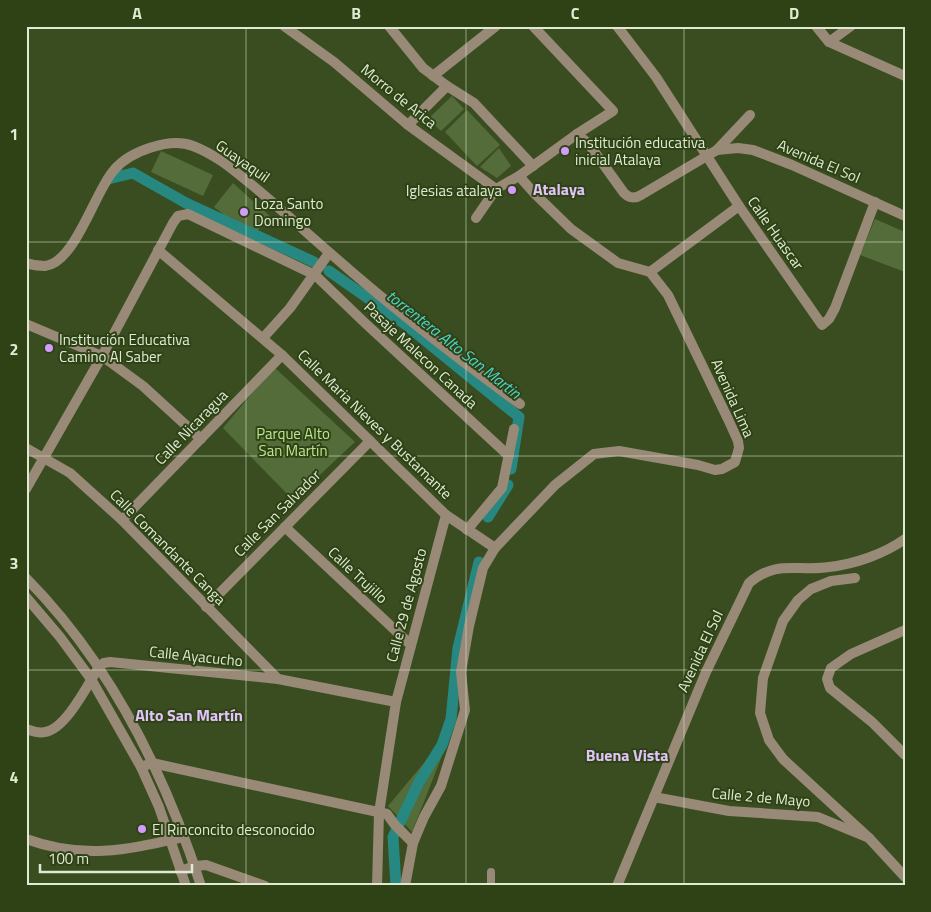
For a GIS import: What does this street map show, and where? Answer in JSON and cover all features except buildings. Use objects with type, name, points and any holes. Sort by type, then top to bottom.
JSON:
[{"type":"street","name":"Morro de Arica","points":[[284,26],[334,62],[408,125],[496,189]]},
{"type":"street","points":[[389,26],[424,68],[447,86],[474,103],[533,166]]},
{"type":"street","points":[[433,76],[496,26]]},
{"type":"street","points":[[476,218],[496,189],[613,111],[533,26]]},
{"type":"street","name":"Calle Huascar","points":[[617,26],[656,77],[739,206],[822,325],[835,308],[876,202]]},
{"type":"street","points":[[816,26],[829,42],[905,76]]},
{"type":"street","points":[[829,42],[851,26]]},
{"type":"street","points":[[408,125],[447,86]]},
{"type":"street","points":[[577,134],[588,143],[624,193],[630,198],[641,195],[718,150],[750,115]]},
{"type":"street","name":"Guayaquil","points":[[26,263],[47,266],[71,248],[103,186],[114,170],[131,155],[167,143],[192,145],[221,160],[281,208],[329,253],[453,356],[520,404]]},
{"type":"street","name":"Avenida El Sol","points":[[718,150],[738,148],[753,150],[792,165],[905,216]]},
{"type":"street","points":[[518,176],[571,229],[618,263],[650,272],[739,206]]},
{"type":"street","name":"Pasaje Malecon Canada","points":[[158,250],[178,216],[188,214],[315,275],[365,324],[509,456]]},
{"type":"street","points":[[26,489],[102,356],[158,250]]},
{"type":"street","name":"Calle Maria Nieves y Bustamante","points":[[158,250],[282,355],[446,515],[495,548]]},
{"type":"street","points":[[263,338],[290,308],[329,253]]},
{"type":"street","name":"Avenida Lima","points":[[495,548],[555,484],[594,454],[619,451],[698,465],[715,470],[722,470],[735,462],[738,456],[738,441],[668,295],[650,272]]},
{"type":"street","points":[[26,324],[102,356],[143,386],[201,439]]},
{"type":"street","name":"Calle Nicaragua","points":[[122,520],[282,355]]},
{"type":"street","points":[[466,530],[502,488],[514,429]]},
{"type":"street","name":"Calle San Salvador","points":[[206,607],[370,441]]},
{"type":"street","name":"Calle Comandante Canga","points":[[26,448],[70,473],[122,520],[278,679]]},
{"type":"street","name":"Calle 29 de Agosto","points":[[377,886],[379,813],[396,702],[446,515]]},
{"type":"street","name":"Calle Trujillo","points":[[285,527],[411,645]]},
{"type":"street","name":"Avenida El Sol","points":[[617,886],[706,672],[749,583],[760,574],[780,568],[828,568],[856,562],[883,551],[905,539]]},
{"type":"street","points":[[405,886],[413,843],[424,817],[441,786],[465,710],[461,672],[469,626],[483,568],[495,548]]},
{"type":"street","points":[[26,578],[49,600],[72,628],[99,667],[152,763],[184,837],[201,886]]},
{"type":"street","points":[[855,578],[831,581],[811,589],[798,600],[783,621],[763,678],[760,713],[768,740],[783,759],[869,838]]},
{"type":"street","points":[[26,597],[91,679],[141,767],[159,807],[186,886]]},
{"type":"street","points":[[905,630],[851,654],[831,668],[827,680],[830,688],[872,722],[905,755]]},
{"type":"street","name":"Calle Ayacucho","points":[[99,667],[104,663],[110,662],[278,679],[396,702]]},
{"type":"street","points":[[26,729],[35,732],[47,732],[58,725],[68,715],[99,667]]},
{"type":"street","points":[[141,767],[152,763],[387,814],[394,825],[413,843]]},
{"type":"street","name":"Calle 2 de Mayo","points":[[654,797],[729,811],[818,817],[869,838],[905,877]]},
{"type":"street","points":[[26,839],[49,847],[77,852],[109,851],[184,837]]},
{"type":"street","points":[[180,871],[195,866],[206,866],[265,886]]},
{"type":"street","points":[[491,872],[491,886]]},
{"type":"green space","points":[[452,96],[464,109],[441,131],[428,119]]},
{"type":"green space","points":[[467,110],[500,145],[477,166],[445,132]]},
{"type":"green space","points":[[499,148],[511,166],[497,178],[480,167]]},
{"type":"green space","points":[[161,151],[213,175],[203,196],[151,172]]},
{"type":"green space","name":"Loza Santo Domingo","points":[[233,183],[272,218],[251,236],[214,207]]},
{"type":"green space","points":[[875,219],[905,232],[905,272],[860,255]]},
{"type":"green space","name":"Parque Alto San Martín","points":[[274,367],[355,442],[293,500],[223,428]]},
{"type":"green space","points":[[453,728],[412,832],[388,806]]},
{"type":"waterway","name":"torrentera Alto San Martin","points":[[108,179],[133,173],[186,203],[314,262]]},
{"type":"waterway","name":"torrentera Alto San Martin","points":[[329,271],[405,324],[519,417],[511,469]]},
{"type":"waterway","name":"torrentera Alto San Martin","points":[[488,517],[508,485]]},
{"type":"waterway","name":"torrentera Alto San Martin","points":[[396,886],[393,837],[419,782],[442,745],[451,719],[458,648],[479,562]]},
{"type":"place","name":"Institución educativa inicial Atalaya","points":[[565,151]]},
{"type":"place","name":"Iglesias atalaya","points":[[512,190]]},
{"type":"place","name":"Loza Santo Domingo","points":[[244,212]]},
{"type":"place","name":"Institución Educativa Camino Al Saber","points":[[49,348]]},
{"type":"place","name":"El Rinconcito desconocido","points":[[142,829]]},
{"type":"district","name":"Atalaya","points":[[559,189]]},
{"type":"district","name":"Alto San Martín","points":[[189,715]]},
{"type":"district","name":"Buena Vista","points":[[627,755]]}]
